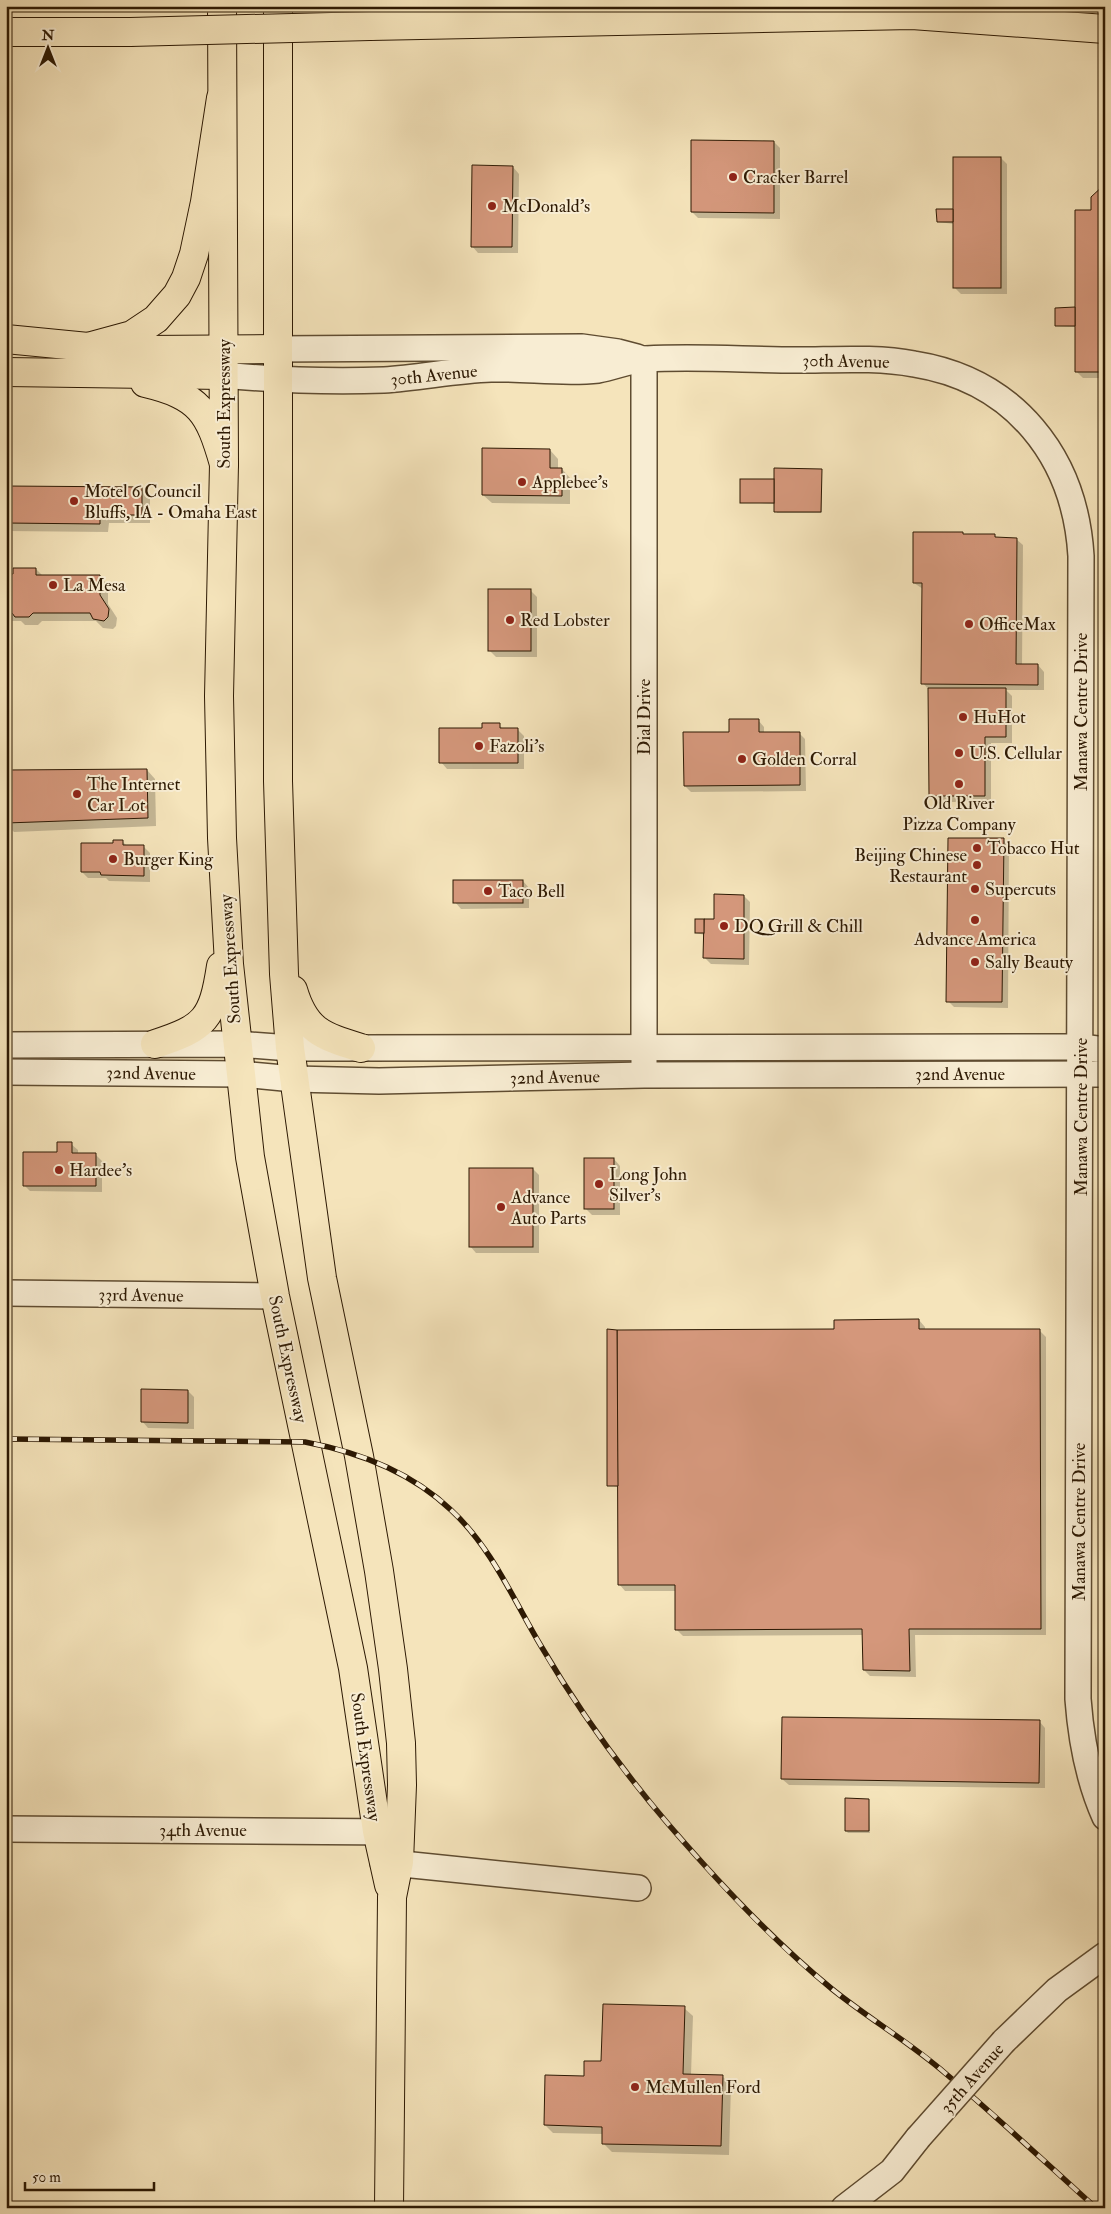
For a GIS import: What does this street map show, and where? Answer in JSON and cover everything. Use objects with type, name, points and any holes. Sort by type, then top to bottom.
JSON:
[{"type":"main road","name":"South Expressway","points":[[222,6],[224,464],[219,696],[222,838],[227,925],[237,1044],[250,1156],[275,1296],[388,1831],[392,1897],[389,2208]]},
{"type":"main road","name":"South Expressway","points":[[278,6],[276,349],[278,781],[283,953],[290,1048],[322,1278],[359,1456],[379,1571],[400,1743],[388,1831]]},
{"type":"main road","points":[[6,32],[130,32],[912,15],[1105,29]]},
{"type":"main road","points":[[88,348],[132,335],[156,319],[173,301],[186,278],[194,254],[205,202],[221,98]]},
{"type":"main road","points":[[6,340],[224,362]]},
{"type":"main road","points":[[6,372],[84,374],[224,362],[276,349]]},
{"type":"main road","points":[[84,374],[162,387],[194,402],[205,413],[214,429],[224,464]]},
{"type":"main road","points":[[155,1044],[193,1029],[210,1012],[218,984],[227,925]]},
{"type":"main road","points":[[283,953],[299,1010],[307,1022],[316,1031],[329,1038],[361,1048]]},
{"type":"street","name":"30th Avenue","points":[[276,349],[582,347],[618,352],[644,359]]},
{"type":"street","name":"30th Avenue","points":[[224,362],[277,380],[386,380],[491,369],[597,370],[644,359],[870,360],[913,364],[954,374],[987,390],[1015,409],[1031,425]]},
{"type":"street","name":"Dial Drive","points":[[644,359],[644,1075]]},
{"type":"street","name":"Manawa Centre Drive","points":[[1031,425],[1055,460],[1068,488],[1080,541],[1093,1074],[1078,1699],[1084,1751],[1091,1780],[1105,1817]]},
{"type":"street","name":"32nd Avenue","points":[[6,1045],[237,1044],[290,1048],[1093,1048]]},
{"type":"street","name":"32nd Avenue","points":[[6,1072],[240,1074],[294,1079],[380,1081],[644,1075],[1093,1074]]},
{"type":"street","name":"33rd Avenue","points":[[6,1293],[275,1296]]},
{"type":"street","name":"34th Avenue","points":[[6,1829],[388,1831]]},
{"type":"street","points":[[391,1862],[638,1888]]},
{"type":"street","name":"35th Avenue","points":[[844,2208],[892,2171],[918,2138],[1004,2041],[1057,1990],[1105,1955]]},
{"type":"building","name":"Cracker Barrel","points":[[691,140],[774,141],[774,213],[691,212]]},
{"type":"building","points":[[953,157],[1001,157],[1001,288],[953,288]]},
{"type":"building","name":"McDonald's","points":[[472,165],[513,166],[512,247],[471,247]]},
{"type":"building","points":[[1105,184],[1105,372],[1075,372],[1075,210],[1091,210],[1091,197]]},
{"type":"building","points":[[936,209],[953,209],[953,222],[937,222]]},
{"type":"building","points":[[1075,307],[1075,326],[1055,326],[1055,308]]},
{"type":"building","name":"Applebee's","points":[[482,448],[550,449],[550,468],[562,468],[562,496],[482,495]]},
{"type":"building","points":[[774,468],[822,469],[821,512],[774,512]]},
{"type":"building","points":[[740,479],[774,479],[774,503],[740,503]]},
{"type":"building","name":"Motel 6 Council Bluffs, IA - Omaha East","points":[[6,486],[142,487],[142,515],[100,515],[100,524],[6,523]]},
{"type":"building","name":"OfficeMax","points":[[913,532],[963,532],[963,534],[995,534],[995,537],[1017,538],[1016,664],[1038,664],[1038,685],[921,684],[922,583],[913,583]]},
{"type":"building","name":"La Mesa","points":[[13,568],[36,568],[36,575],[100,575],[100,595],[109,609],[108,617],[104,621],[93,619],[90,613],[33,613],[29,617],[15,617],[12,613],[6,613],[6,574],[13,574]]},
{"type":"building","name":"Red Lobster","points":[[488,589],[531,589],[531,651],[488,651]]},
{"type":"building","points":[[928,688],[1006,688],[1006,737],[985,737],[985,796],[929,796]]},
{"type":"building","name":"Golden Corral","points":[[729,719],[759,719],[759,732],[800,732],[800,785],[684,786],[683,732],[729,732]]},
{"type":"building","name":"Fazoli's","points":[[482,723],[500,723],[500,728],[518,728],[518,763],[439,763],[439,728],[482,728]]},
{"type":"building","name":"The Internet Car Lot","points":[[147,769],[148,818],[6,823],[6,770]]},
{"type":"building","points":[[948,838],[1004,838],[1002,1002],[946,1002]]},
{"type":"building","name":"Burger King","points":[[113,840],[123,840],[123,845],[144,845],[144,876],[101,875],[100,872],[81,872],[81,843],[113,843]]},
{"type":"building","name":"Taco Bell","points":[[453,880],[523,880],[523,903],[453,903]]},
{"type":"building","name":"DQ Grill & Chill","points":[[714,894],[744,895],[744,959],[703,958],[704,919],[714,919]]},
{"type":"building","points":[[695,919],[704,919],[704,933],[695,933]]},
{"type":"building","name":"Hardee's","points":[[57,1142],[72,1142],[72,1153],[96,1153],[96,1186],[23,1186],[23,1152],[57,1152]]},
{"type":"building","name":"Long John Silver's","points":[[584,1158],[614,1158],[614,1209],[584,1209]]},
{"type":"building","name":"Advance Auto Parts","points":[[469,1168],[533,1168],[533,1247],[469,1247]]},
{"type":"building","points":[[919,1319],[919,1329],[1040,1329],[1041,1629],[909,1629],[910,1671],[863,1670],[862,1629],[675,1630],[675,1585],[618,1585],[617,1330],[834,1329],[834,1320]]},
{"type":"building","points":[[607,1329],[617,1330],[618,1486],[607,1486]]},
{"type":"building","points":[[141,1389],[188,1390],[188,1423],[141,1422]]},
{"type":"building","points":[[782,1717],[1040,1720],[1039,1783],[781,1779]]},
{"type":"building","points":[[845,1798],[869,1799],[869,1831],[845,1831]]},
{"type":"building","points":[[603,2004],[685,2006],[683,2074],[723,2075],[721,2146],[602,2144],[602,2127],[544,2125],[545,2075],[584,2076],[584,2061],[601,2061]]},
{"type":"railway","points":[[6,1439],[305,1442],[345,1451],[383,1465],[419,1485],[451,1510],[478,1541],[501,1575],[555,1669],[601,1738],[651,1804],[727,1889],[788,1951],[846,2000],[945,2073],[1096,2208]]},
{"type":"place","name":"Cracker Barrel","points":[[733,177]]},
{"type":"place","name":"McDonald's","points":[[492,206]]},
{"type":"place","name":"Applebee's","points":[[522,482]]},
{"type":"place","name":"Motel 6 Council Bluffs, IA - Omaha East","points":[[74,501]]},
{"type":"place","name":"La Mesa","points":[[53,585]]},
{"type":"place","name":"Red Lobster","points":[[510,620]]},
{"type":"place","name":"OfficeMax","points":[[969,624]]},
{"type":"place","name":"HuHot","points":[[963,717]]},
{"type":"place","name":"Fazoli's","points":[[479,746]]},
{"type":"place","name":"U.S. Cellular","points":[[959,753]]},
{"type":"place","name":"Golden Corral","points":[[742,759]]},
{"type":"place","name":"Old River Pizza Company","points":[[959,784]]},
{"type":"place","name":"The Internet Car Lot","points":[[77,794]]},
{"type":"place","name":"Tobacco Hut","points":[[977,848]]},
{"type":"place","name":"Burger King","points":[[113,859]]},
{"type":"place","name":"Beijing Chinese Restaurant","points":[[977,865]]},
{"type":"place","name":"Supercuts","points":[[975,889]]},
{"type":"place","name":"Taco Bell","points":[[488,891]]},
{"type":"place","name":"Advance America","points":[[975,920]]},
{"type":"place","name":"DQ Grill & Chill","points":[[724,926]]},
{"type":"place","name":"Sally Beauty","points":[[975,962]]},
{"type":"place","name":"Hardee's","points":[[59,1170]]},
{"type":"place","name":"Long John Silver's","points":[[599,1184]]},
{"type":"place","name":"Advance Auto Parts","points":[[501,1207]]},
{"type":"place","name":"McMullen Ford","points":[[635,2087]]}]
